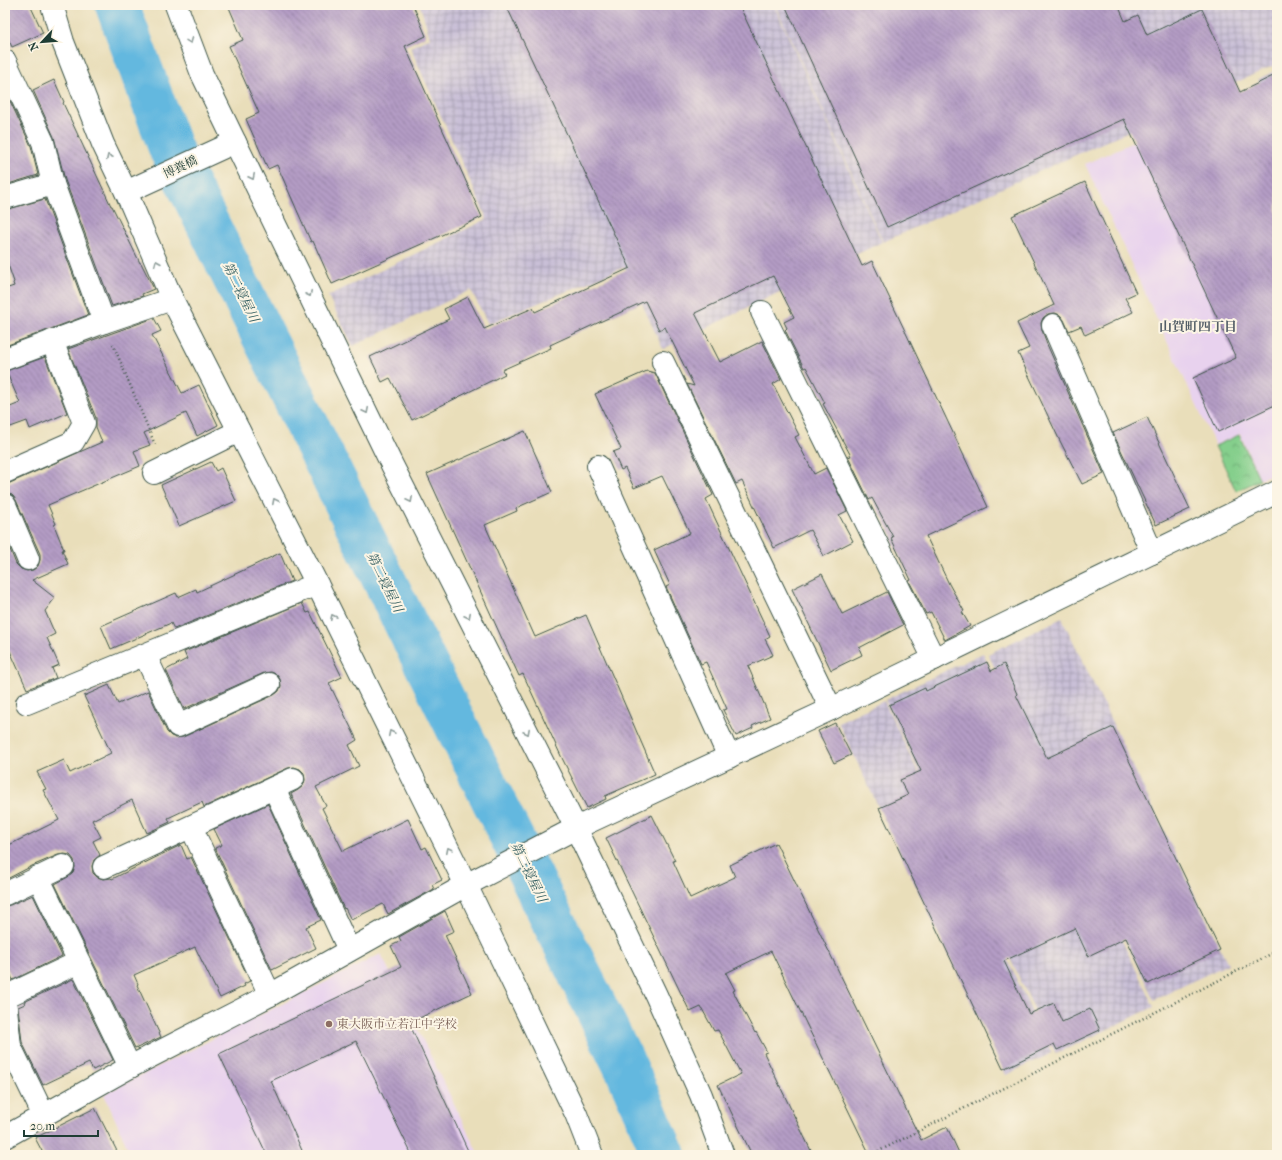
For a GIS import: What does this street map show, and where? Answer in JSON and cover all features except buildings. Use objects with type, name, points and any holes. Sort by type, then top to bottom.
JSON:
[{"type":"street","points":[[52,5],[63,42],[103,144],[126,192],[172,299],[317,584],[466,885],[576,1114],[592,1155]]},
{"type":"street","points":[[176,5],[202,74],[392,465],[576,828],[656,995],[701,1095],[724,1155]]},
{"type":"street","points":[[5,61],[42,142],[53,184],[104,322]]},
{"type":"street","name":"博養橋","points":[[126,192],[235,142]]},
{"type":"street","points":[[5,198],[53,184]]},
{"type":"street","points":[[5,359],[104,322],[172,299]]},
{"type":"street","points":[[762,312],[934,659]]},
{"type":"street","points":[[1053,325],[1152,553]]},
{"type":"street","points":[[5,472],[73,442],[84,423],[52,341]]},
{"type":"street","points":[[663,362],[831,709]]},
{"type":"street","points":[[159,470],[239,432]]},
{"type":"street","points":[[598,466],[729,757]]},
{"type":"street","points":[[5,1137],[130,1067],[270,995],[466,885],[576,828],[831,709],[1277,492]]},
{"type":"street","points":[[5,505],[28,559]]},
{"type":"street","points":[[27,703],[317,584]]},
{"type":"street","points":[[145,655],[178,726],[269,684]]},
{"type":"street","points":[[104,867],[283,784],[349,950]]},
{"type":"street","points":[[191,827],[270,995]]},
{"type":"street","points":[[5,894],[63,866]]},
{"type":"street","points":[[38,878],[130,1067]]},
{"type":"street","points":[[44,1116],[10,1046],[5,998],[79,962]]},
{"type":"street","points":[[5,1144],[10,1155]]},
{"type":"path","points":[[104,322],[159,470]]},
{"type":"path","points":[[871,1155],[1277,951]]},
{"type":"shaded area","points":[[420,5],[774,5],[882,242],[663,349],[625,267],[488,324],[471,290],[353,346],[328,296],[487,219],[410,47],[430,38]]},
{"type":"shaded area","points":[[775,5],[1277,5],[1277,64],[883,242]]},
{"type":"shaded area","points":[[1277,70],[1277,118],[1258,79]]},
{"type":"shaded area","points":[[1211,106],[1277,248],[1277,472],[1260,479],[1240,434],[1215,445],[1085,164]]},
{"type":"shaded area","points":[[1062,618],[1228,964],[1154,1000],[988,654]]},
{"type":"shaded area","points":[[983,653],[1154,1007],[1056,1054],[885,700]]},
{"type":"shaded area","points":[[884,701],[1052,1053],[1006,1075],[838,722]]},
{"type":"shaded area","name":"東大阪市立若江中学校","points":[[381,954],[479,1155],[131,1155],[104,1094]]},
{"type":"green space","points":[[1239,435],[1260,480],[1236,491],[1215,446]]},
{"type":"waterway","name":"第二寝屋川","points":[[117,5],[171,150],[626,1068],[664,1155]]},
{"type":"place","name":"東大阪市立若江中学校","points":[[329,1024]]},
{"type":"district","name":"山賀町四丁目","points":[[1198,326]]}]
